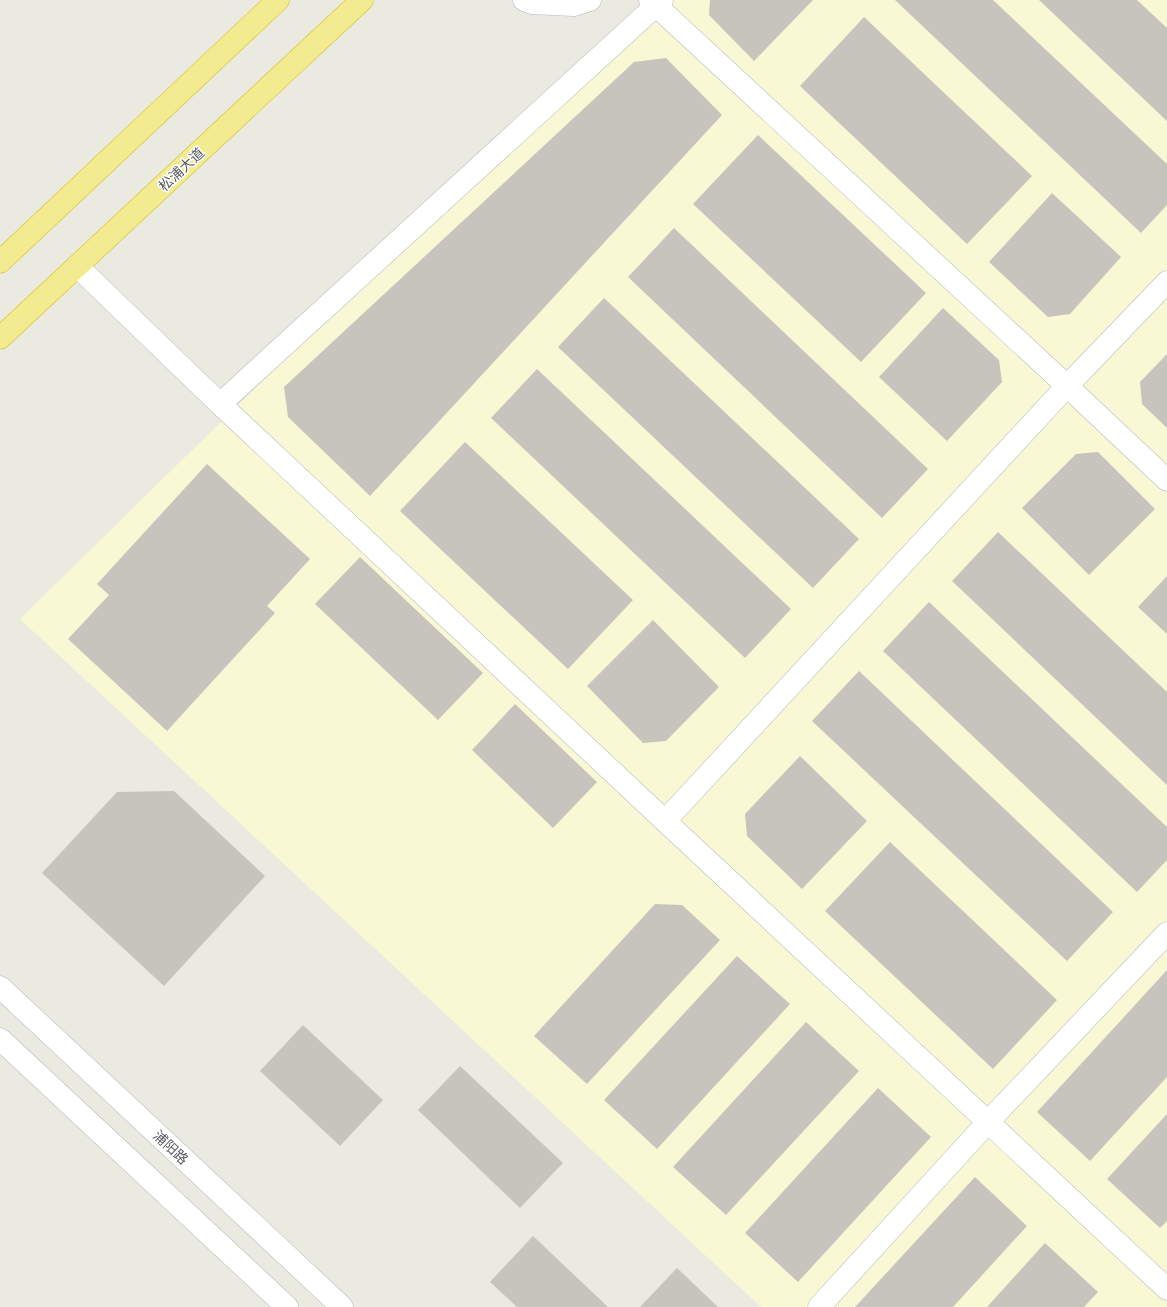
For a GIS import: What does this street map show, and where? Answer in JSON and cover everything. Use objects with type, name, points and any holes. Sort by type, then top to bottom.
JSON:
[{"type":"highway","points":[[0,262],[278,0]]},
{"type":"highway","name":"松浦大道","points":[[0,338],[362,0]]},
{"type":"street","points":[[524,0],[532,3],[574,5],[590,0]]},
{"type":"street","points":[[220,404],[656,2],[1167,480]]},
{"type":"street","points":[[77,266],[220,404],[1167,1289]]},
{"type":"street","points":[[666,821],[1067,386],[1167,282]]},
{"type":"street","points":[[819,1307],[988,1122],[1167,933]]},
{"type":"street","name":"浦阳路","points":[[0,987],[342,1307]]},
{"type":"street","points":[[0,1039],[287,1307]]},
{"type":"shaded area","points":[[651,0],[1167,0],[1167,1307],[761,1307],[20,619]]},
{"type":"building","points":[[710,0],[813,0],[754,61],[709,15]]},
{"type":"building","points":[[895,0],[993,0],[1167,164],[1167,205],[1141,233]]},
{"type":"building","points":[[1039,0],[1137,0],[1167,28],[1167,121]]},
{"type":"building","points":[[864,17],[1032,176],[967,244],[800,86]]},
{"type":"building","points":[[666,58],[722,115],[370,496],[288,417],[284,387],[634,62]]},
{"type":"building","points":[[758,135],[926,293],[861,362],[693,204]]},
{"type":"building","points":[[1052,193],[1121,257],[1070,314],[1048,317],[989,262]]},
{"type":"building","points":[[674,228],[928,469],[882,518],[628,277]]},
{"type":"building","points":[[604,298],[859,539],[813,588],[558,347]]},
{"type":"building","points":[[943,308],[999,360],[1002,382],[947,441],[879,377]]},
{"type":"building","points":[[1167,354],[1167,428],[1142,404],[1140,382]]},
{"type":"building","points":[[537,369],[791,609],[745,658],[491,418]]},
{"type":"building","points":[[465,442],[633,600],[568,669],[400,511]]},
{"type":"building","points":[[1098,452],[1155,509],[1089,575],[1022,508],[1076,454]]},
{"type":"building","points":[[207,464],[310,559],[267,606],[275,613],[167,731],[68,639],[109,595],[97,584]]},
{"type":"building","points":[[998,532],[1167,692],[1167,785],[952,581]]},
{"type":"building","points":[[360,557],[483,673],[438,720],[315,604]]},
{"type":"building","points":[[1167,576],[1167,634],[1138,607]]},
{"type":"building","points":[[929,602],[1167,827],[1167,860],[1137,892],[883,651]]},
{"type":"building","points":[[653,620],[719,687],[666,741],[643,743],[587,686]]},
{"type":"building","points":[[859,671],[1113,912],[1067,961],[812,721]]},
{"type":"building","points":[[515,704],[597,782],[553,828],[472,750]]},
{"type":"building","points":[[800,756],[867,821],[802,889],[747,836],[745,814]]},
{"type":"building","points":[[174,791],[265,876],[164,986],[42,873],[117,792]]},
{"type":"building","points":[[890,842],[1057,1000],[993,1069],[825,911]]},
{"type":"building","points":[[655,904],[682,905],[720,940],[587,1084],[534,1036]]},
{"type":"building","points":[[737,956],[790,1004],[657,1149],[604,1100]]},
{"type":"building","points":[[1167,970],[1167,1077],[1090,1161],[1037,1112]]},
{"type":"building","points":[[806,1022],[859,1071],[726,1215],[673,1167]]},
{"type":"building","points":[[303,1025],[383,1100],[340,1146],[260,1071]]},
{"type":"building","points":[[460,1066],[563,1163],[520,1208],[418,1110]]},
{"type":"building","points":[[878,1088],[931,1137],[798,1282],[745,1233]]},
{"type":"building","points":[[1167,1114],[1167,1221],[1160,1228],[1107,1179]]},
{"type":"building","points":[[975,1177],[1027,1226],[953,1307],[855,1307]]},
{"type":"building","points":[[533,1236],[608,1307],[517,1307],[490,1282]]},
{"type":"building","points":[[1045,1243],[1098,1292],[1084,1307],[987,1307]]},
{"type":"building","points":[[677,1268],[718,1307],[640,1307]]}]
